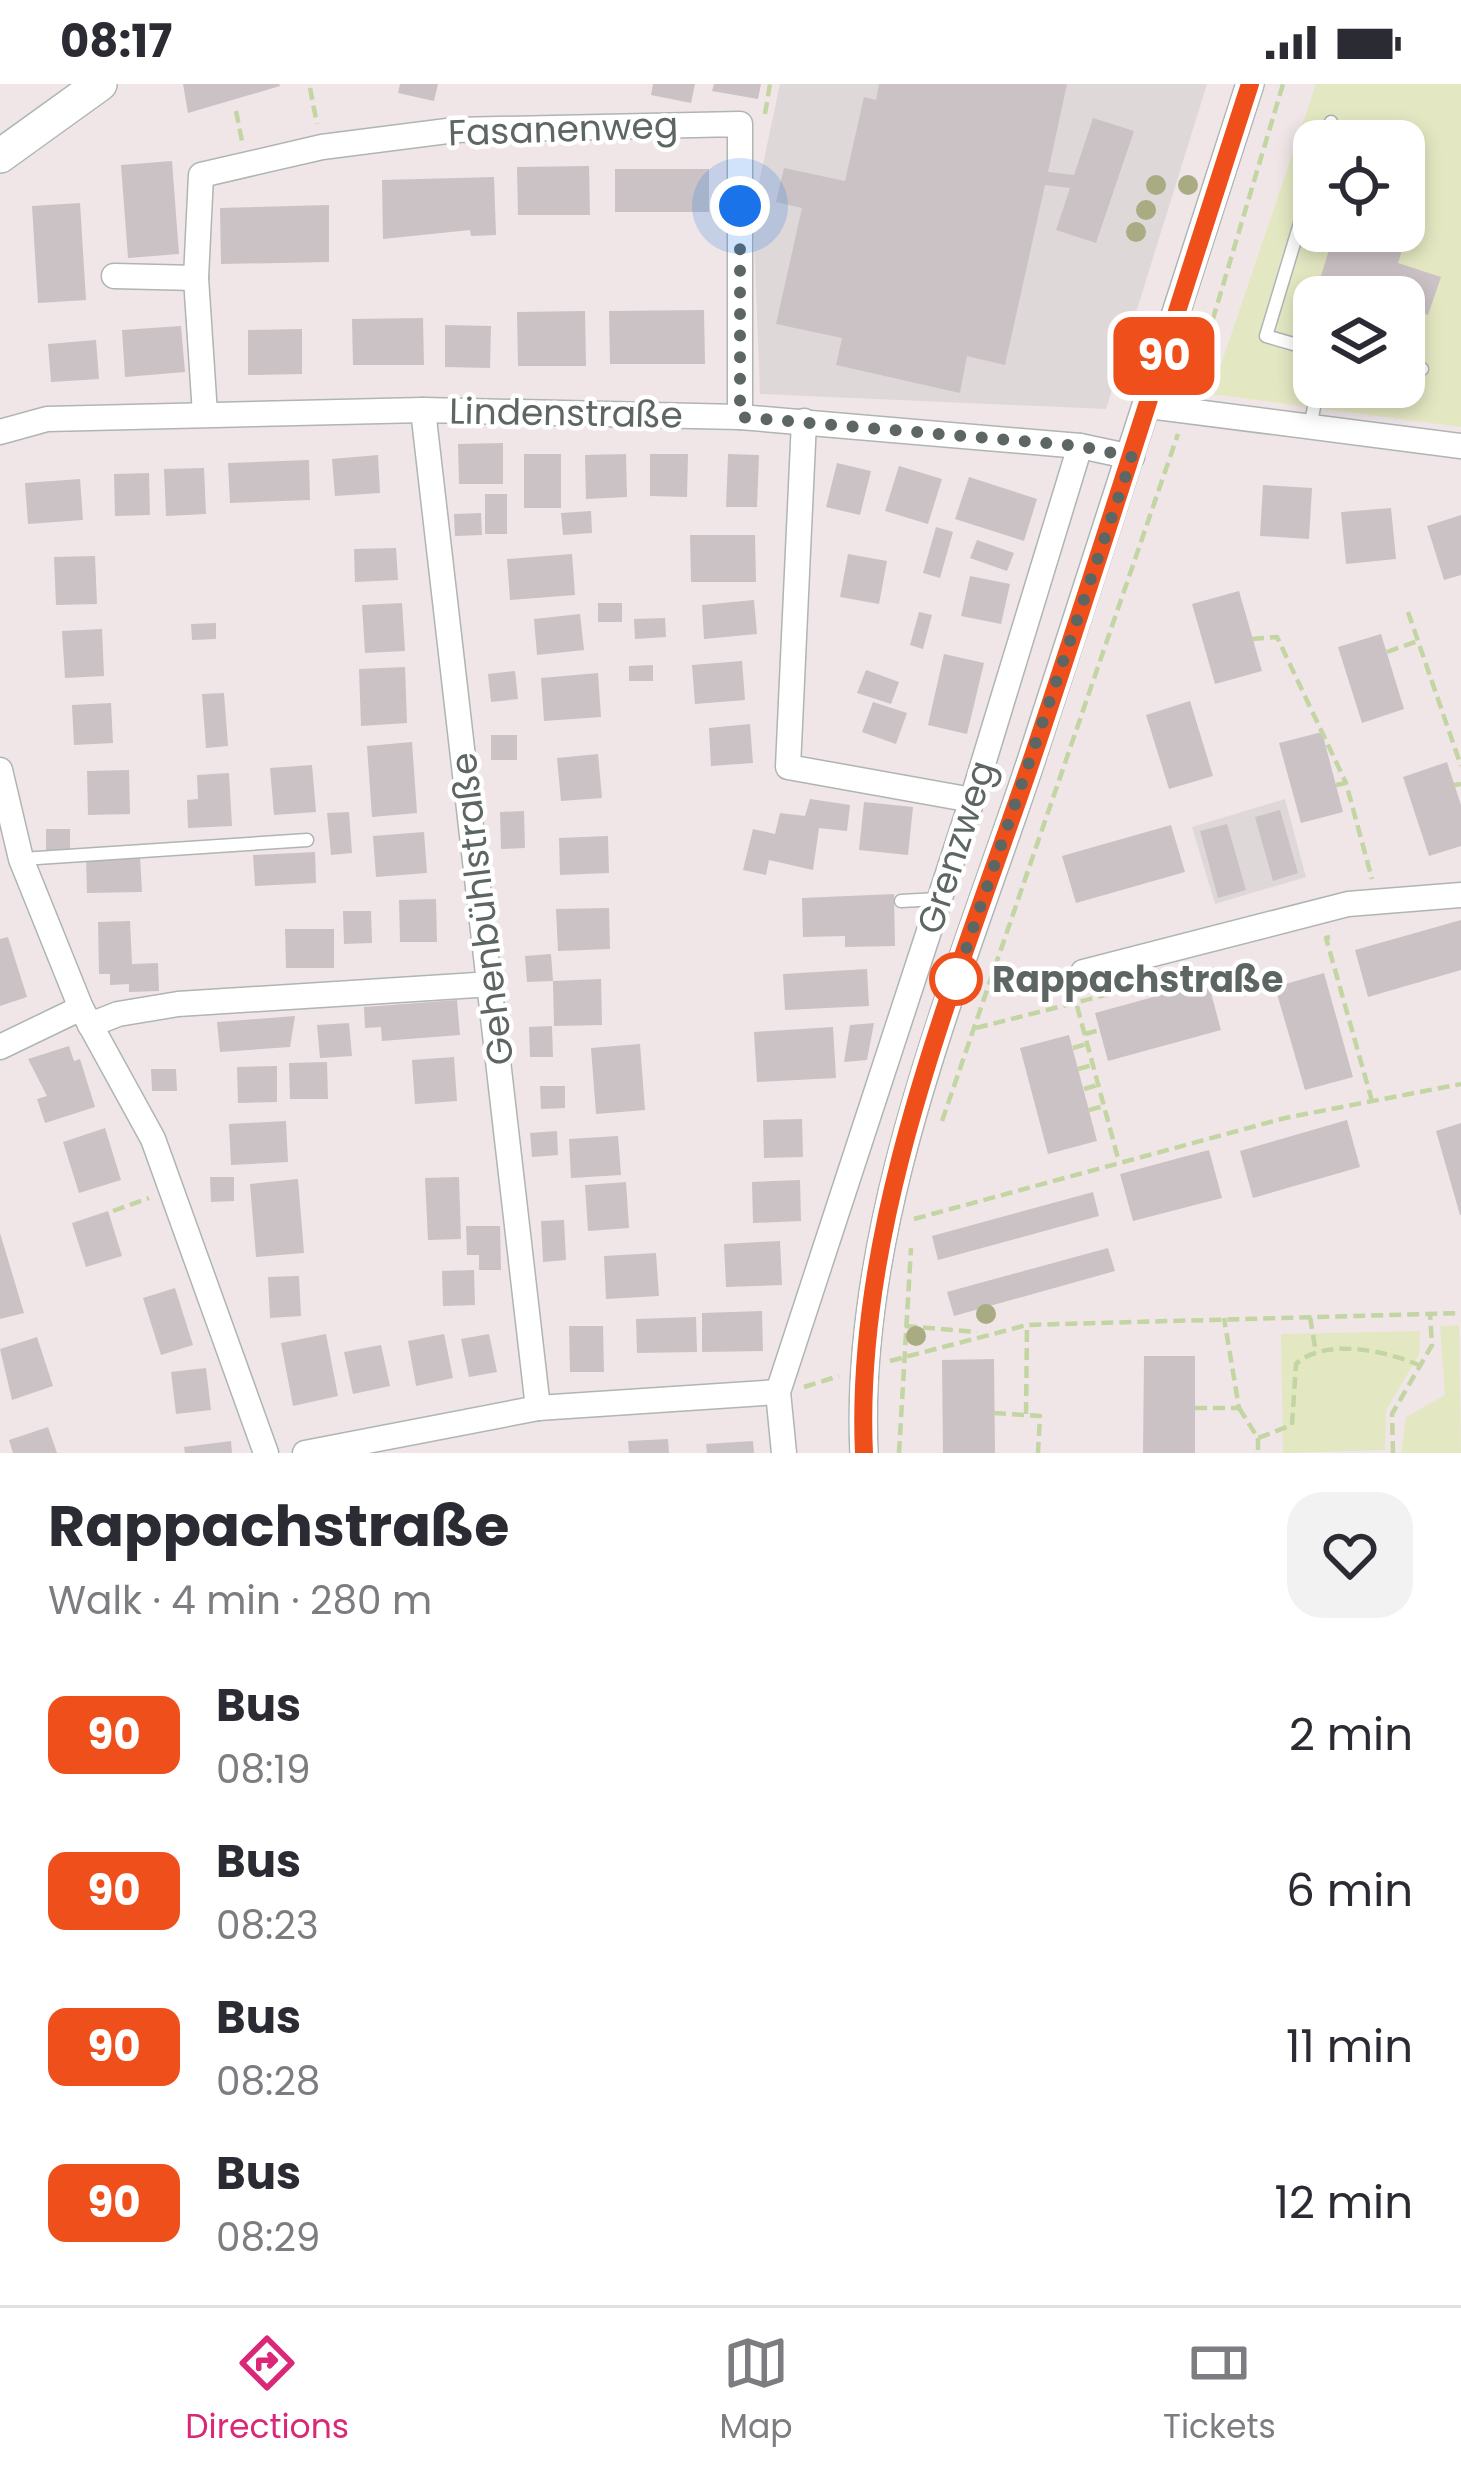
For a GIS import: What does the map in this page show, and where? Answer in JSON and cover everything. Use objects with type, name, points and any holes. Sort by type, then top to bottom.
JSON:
[{"type":"main road","points":[[0,156],[100,84]]},
{"type":"street","points":[[864,1453],[866,1366],[889,1215],[960,965],[1149,406],[1250,84]]},
{"type":"street","name":"Fasanenweg","points":[[205,414],[196,278],[201,175],[322,147],[454,130],[740,124],[740,417]]},
{"type":"street","points":[[114,276],[196,278]]},
{"type":"street","points":[[1149,406],[1461,446]]},
{"type":"street","name":"Lindenstraße","points":[[0,432],[47,419],[205,414],[423,410],[740,417],[1080,446],[1132,457]]},
{"type":"street","name":"Gehenbühlstraße","points":[[423,410],[538,1408]]},
{"type":"street","points":[[804,421],[788,767],[972,800]]},
{"type":"street","name":"Grenzweg","points":[[784,1453],[778,1392],[972,800],[1080,446]]},
{"type":"street","points":[[0,770],[21,859],[86,1016],[153,1139],[266,1453]]},
{"type":"street","points":[[1083,972],[1348,904],[1461,895]]},
{"type":"street","points":[[0,1047],[86,1016],[178,1004],[492,984]]},
{"type":"street","points":[[305,1453],[538,1408],[778,1392]]},
{"type":"lane","points":[[1293,245],[1265,336],[1293,344]]},
{"type":"lane","points":[[1310,428],[1314,408]]},
{"type":"lane","points":[[21,859],[307,840]]},
{"type":"lane","points":[[901,901],[940,899]]},
{"type":"path","points":[[768,99],[770,84]]},
{"type":"path","points":[[1189,396],[1283,84]]},
{"type":"path","points":[[310,88],[322,147]]},
{"type":"path","points":[[940,1127],[1176,441]]},
{"type":"path","points":[[1408,612],[1461,766]]},
{"type":"path","points":[[1252,639],[1277,637],[1346,782],[1378,902]]},
{"type":"path","points":[[1387,652],[1418,641]]},
{"type":"path","points":[[1336,785],[1346,782]]},
{"type":"path","points":[[1347,932],[1326,938],[1372,1101]]},
{"type":"path","points":[[976,1028],[1078,1003],[1119,1162]]},
{"type":"path","points":[[1084,1034],[1100,1030]]},
{"type":"path","points":[[1072,1048],[1087,1044]]},
{"type":"path","points":[[1078,1069],[1093,1065]]},
{"type":"path","points":[[914,1219],[1285,1118],[1461,1084]]},
{"type":"path","points":[[1084,1089],[1098,1085]]},
{"type":"path","points":[[1089,1110],[1104,1106]]},
{"type":"path","points":[[113,1210],[171,1190]]},
{"type":"path","points":[[898,1453],[915,1201]]},
{"type":"path","points":[[778,1392],[1027,1324],[1461,1312]]},
{"type":"path","points":[[1393,1453],[1392,1414],[1432,1345],[1430,1313]]},
{"type":"path","points":[[872,1314],[905,1325],[983,1333]]},
{"type":"path","points":[[1310,1317],[1317,1354]]},
{"type":"path","points":[[1224,1318],[1239,1408],[1258,1438],[1258,1453]]},
{"type":"path","points":[[1026,1414],[1027,1324]]},
{"type":"path","points":[[1258,1438],[1292,1425],[1295,1364],[1317,1354],[1360,1347],[1421,1366]]},
{"type":"path","points":[[1195,1408],[1239,1408]]},
{"type":"path","points":[[994,1413],[1040,1416],[1038,1453]]},
{"type":"shaded area","points":[[780,84],[1207,84],[1106,409],[760,394],[753,211]]},
{"type":"shaded area","points":[[1285,799],[1306,877],[1215,904],[1192,827]]},
{"type":"green space","points":[[1316,84],[1461,84],[1461,427],[1317,408],[1425,408],[1425,276],[1293,276],[1293,405],[1211,394],[1293,152],[1293,252],[1425,252],[1425,120],[1304,120]]},
{"type":"green space","points":[[1459,1325],[1461,1453],[1401,1453],[1406,1417],[1445,1395],[1440,1326]]},
{"type":"green space","points":[[1420,1331],[1419,1355],[1386,1410],[1385,1450],[1283,1453],[1281,1334]]},
{"type":"building","points":[[183,84],[279,84],[280,86],[188,113]]},
{"type":"building","points":[[400,84],[438,84],[434,101],[398,93]]},
{"type":"building","points":[[653,84],[695,84],[691,103],[651,95]]},
{"type":"building","points":[[714,84],[761,84],[758,99],[712,91]]},
{"type":"building","points":[[879,84],[1067,84],[1048,172],[1074,175],[1093,118],[1134,131],[1096,243],[1056,230],[1070,188],[1045,185],[1005,365],[967,356],[960,393],[836,365],[842,338],[776,324],[802,208],[776,202],[784,168],[845,181],[864,97],[876,100]]},
{"type":"building","points":[[172,161],[179,254],[128,258],[121,165]]},
{"type":"building","points":[[589,166],[590,215],[518,215],[517,167]]},
{"type":"building","points":[[615,169],[709,169],[709,212],[615,212]]},
{"type":"building","points":[[494,177],[496,235],[471,236],[470,230],[383,239],[382,180]]},
{"type":"building","points":[[80,203],[86,300],[38,303],[32,206]]},
{"type":"building","points":[[329,205],[329,262],[221,264],[220,208]]},
{"type":"building","points":[[1328,252],[1401,252],[1398,263],[1441,277],[1428,315],[1425,276],[1321,276]]},
{"type":"building","points":[[704,310],[705,364],[610,364],[609,311]]},
{"type":"building","points":[[585,311],[586,366],[518,366],[517,312]]},
{"type":"building","points":[[423,318],[424,365],[353,365],[352,319]]},
{"type":"building","points":[[445,325],[491,326],[490,368],[445,367]]},
{"type":"building","points":[[181,326],[185,372],[125,377],[122,330]]},
{"type":"building","points":[[302,329],[302,374],[248,375],[248,330]]},
{"type":"building","points":[[96,340],[99,379],[51,382],[48,344]]},
{"type":"building","points":[[503,443],[503,484],[459,484],[458,444]]},
{"type":"building","points":[[524,454],[561,454],[561,508],[524,508]]},
{"type":"building","points":[[626,454],[627,497],[586,499],[585,455]]},
{"type":"building","points":[[650,454],[688,454],[687,497],[650,496]]},
{"type":"building","points":[[728,454],[759,455],[757,507],[726,507]]},
{"type":"building","points":[[378,455],[380,493],[335,496],[332,459]]},
{"type":"building","points":[[309,460],[310,500],[230,503],[228,463]]},
{"type":"building","points":[[837,463],[871,471],[860,515],[826,507]]},
{"type":"building","points":[[899,466],[942,479],[928,524],[885,511]]},
{"type":"building","points":[[204,468],[206,514],[166,516],[164,469]]},
{"type":"building","points":[[149,473],[150,515],[115,516],[114,474]]},
{"type":"building","points":[[969,477],[1037,499],[1024,541],[955,519]]},
{"type":"building","points":[[80,479],[83,520],[28,524],[25,483]]},
{"type":"building","points":[[1263,485],[1312,488],[1309,539],[1260,536]]},
{"type":"building","points":[[485,494],[507,494],[507,534],[485,534]]},
{"type":"building","points":[[1391,508],[1396,559],[1346,564],[1341,512]]},
{"type":"building","points":[[591,511],[592,533],[563,535],[561,513]]},
{"type":"building","points":[[481,513],[482,535],[455,536],[454,514]]},
{"type":"building","points":[[1461,515],[1461,575],[1444,580],[1427,526]]},
{"type":"building","points":[[936,527],[953,532],[940,578],[923,573]]},
{"type":"building","points":[[690,535],[755,535],[756,582],[691,582]]},
{"type":"building","points":[[977,540],[1014,553],[1007,571],[970,558]]},
{"type":"building","points":[[396,548],[398,580],[355,582],[354,549]]},
{"type":"building","points":[[572,554],[575,595],[510,600],[507,559]]},
{"type":"building","points":[[848,554],[887,561],[879,604],[840,597]]},
{"type":"building","points":[[95,556],[97,604],[56,605],[54,557]]},
{"type":"building","points":[[970,576],[1010,584],[1001,624],[961,616]]},
{"type":"building","points":[[1239,591],[1262,671],[1215,684],[1192,604]]},
{"type":"building","points":[[754,600],[757,634],[704,639],[702,605]]},
{"type":"building","points":[[402,603],[405,651],[365,653],[362,605]]},
{"type":"building","points":[[598,603],[622,603],[622,622],[598,622]]},
{"type":"building","points":[[919,612],[932,615],[923,649],[910,645]]},
{"type":"building","points":[[580,614],[584,650],[537,655],[534,619]]},
{"type":"building","points":[[665,618],[666,637],[635,639],[634,619]]},
{"type":"building","points":[[216,623],[216,639],[192,640],[191,624]]},
{"type":"building","points":[[102,629],[104,676],[65,678],[62,631]]},
{"type":"building","points":[[1381,634],[1404,709],[1362,723],[1338,647]]},
{"type":"building","points":[[944,654],[984,663],[967,734],[928,725]]},
{"type":"building","points":[[742,661],[745,700],[695,704],[692,665]]},
{"type":"building","points":[[653,665],[653,681],[629,681],[629,666]]},
{"type":"building","points":[[405,667],[407,723],[361,726],[359,669]]},
{"type":"building","points":[[866,670],[899,682],[891,704],[857,693]]},
{"type":"building","points":[[515,671],[518,699],[491,702],[488,674]]},
{"type":"building","points":[[598,673],[601,717],[544,721],[541,678]]},
{"type":"building","points":[[224,693],[228,746],[206,748],[202,694]]},
{"type":"building","points":[[1190,701],[1213,776],[1169,789],[1146,715]]},
{"type":"building","points":[[873,702],[907,713],[896,744],[862,732]]},
{"type":"building","points":[[111,703],[113,743],[74,745],[72,705]]},
{"type":"building","points":[[750,724],[753,763],[711,766],[709,728]]},
{"type":"building","points":[[1322,732],[1343,812],[1301,823],[1279,743]]},
{"type":"building","points":[[491,735],[517,735],[517,760],[491,760]]},
{"type":"building","points":[[412,742],[417,813],[372,817],[367,746]]},
{"type":"building","points":[[598,754],[602,798],[561,801],[557,758]]},
{"type":"building","points":[[1447,762],[1461,805],[1461,846],[1429,856],[1403,777]]},
{"type":"building","points":[[312,765],[316,812],[274,815],[270,768]]},
{"type":"building","points":[[129,770],[130,814],[88,815],[87,771]]},
{"type":"building","points":[[229,773],[232,826],[188,828],[187,800],[198,799],[197,775]]},
{"type":"building","points":[[810,799],[850,805],[847,831],[819,828],[813,870],[769,860],[766,875],[743,870],[753,829],[775,834],[780,813],[805,816]]},
{"type":"building","points":[[864,802],[913,807],[908,855],[859,850]]},
{"type":"building","points":[[1280,810],[1298,873],[1273,881],[1255,817]]},
{"type":"building","points":[[524,811],[525,848],[501,849],[500,812]]},
{"type":"building","points":[[349,812],[352,853],[331,855],[327,813]]},
{"type":"building","points":[[1227,824],[1246,890],[1218,898],[1200,831]]},
{"type":"building","points":[[1171,825],[1185,872],[1076,903],[1062,856]]},
{"type":"building","points":[[46,829],[70,829],[70,852],[46,852]]},
{"type":"building","points":[[424,832],[427,873],[376,877],[373,836]]},
{"type":"building","points":[[608,836],[609,873],[560,875],[559,838]]},
{"type":"building","points":[[315,852],[316,883],[255,886],[253,855]]},
{"type":"building","points":[[140,856],[142,892],[87,893],[86,857]]},
{"type":"building","points":[[894,894],[895,946],[845,947],[845,936],[803,937],[802,898]]},
{"type":"building","points":[[436,899],[437,942],[400,942],[399,900]]},
{"type":"building","points":[[609,908],[610,949],[558,951],[556,909]]},
{"type":"building","points":[[343,911],[371,911],[372,943],[344,944]]},
{"type":"building","points":[[1461,920],[1461,970],[1368,997],[1355,950]]},
{"type":"building","points":[[130,921],[132,964],[158,963],[159,991],[129,992],[129,984],[110,985],[110,974],[99,974],[98,922]]},
{"type":"building","points":[[285,929],[334,929],[334,968],[286,968]]},
{"type":"building","points":[[8,937],[27,997],[0,1006],[0,939]]},
{"type":"building","points":[[551,954],[553,981],[527,982],[525,956]]},
{"type":"building","points":[[867,969],[869,1006],[785,1010],[783,974]]},
{"type":"building","points":[[1324,973],[1353,1077],[1305,1090],[1275,987]]},
{"type":"building","points":[[601,979],[602,1025],[554,1026],[553,981]]},
{"type":"building","points":[[1208,982],[1221,1030],[1108,1061],[1095,1013]]},
{"type":"building","points":[[457,1000],[460,1035],[382,1041],[381,1027],[365,1028],[364,1007]]},
{"type":"building","points":[[295,1016],[290,1047],[220,1052],[217,1022]]},
{"type":"building","points":[[349,1023],[352,1056],[320,1058],[317,1025]]},
{"type":"building","points":[[874,1023],[867,1060],[844,1062],[850,1025]]},
{"type":"building","points":[[552,1026],[553,1057],[530,1057],[529,1027]]},
{"type":"building","points":[[833,1027],[836,1078],[757,1082],[754,1032]]},
{"type":"building","points":[[1069,1035],[1097,1141],[1048,1154],[1020,1048]]},
{"type":"building","points":[[640,1044],[645,1110],[596,1114],[591,1048]]},
{"type":"building","points":[[69,1046],[74,1061],[80,1059],[95,1107],[45,1123],[37,1099],[47,1096],[28,1059]]},
{"type":"building","points":[[454,1057],[457,1101],[415,1104],[412,1060]]},
{"type":"building","points":[[327,1062],[328,1099],[290,1099],[289,1063]]},
{"type":"building","points":[[277,1066],[277,1102],[238,1103],[237,1067]]},
{"type":"building","points":[[151,1069],[176,1069],[177,1091],[152,1091]]},
{"type":"building","points":[[540,1086],[565,1086],[565,1108],[541,1109]]},
{"type":"building","points":[[802,1119],[803,1157],[764,1158],[763,1120]]},
{"type":"building","points":[[1347,1120],[1360,1167],[1253,1198],[1240,1151]]},
{"type":"building","points":[[286,1121],[288,1162],[231,1165],[229,1124]]},
{"type":"building","points":[[1461,1123],[1461,1215],[1460,1215],[1436,1131]]},
{"type":"building","points":[[105,1128],[121,1180],[79,1193],[63,1142]]},
{"type":"building","points":[[557,1131],[558,1155],[532,1157],[530,1133]]},
{"type":"building","points":[[618,1136],[621,1175],[571,1178],[569,1139]]},
{"type":"building","points":[[1209,1150],[1222,1198],[1133,1221],[1120,1174]]},
{"type":"building","points":[[210,1177],[234,1177],[234,1201],[211,1202]]},
{"type":"building","points":[[459,1177],[461,1239],[428,1240],[425,1178]]},
{"type":"building","points":[[298,1179],[304,1253],[256,1257],[250,1184]]},
{"type":"building","points":[[800,1180],[801,1221],[753,1223],[752,1182]]},
{"type":"building","points":[[626,1182],[629,1228],[588,1231],[585,1185]]},
{"type":"building","points":[[1093,1192],[1099,1216],[938,1260],[932,1236]]},
{"type":"building","points":[[108,1211],[122,1256],[86,1267],[72,1223]]},
{"type":"building","points":[[564,1220],[566,1260],[543,1262],[541,1221]]},
{"type":"building","points":[[466,1226],[500,1226],[501,1270],[479,1270],[479,1255],[467,1255]]},
{"type":"building","points":[[0,1233],[24,1313],[0,1319]]},
{"type":"building","points":[[780,1241],[782,1285],[726,1287],[724,1244]]},
{"type":"building","points":[[1108,1248],[1115,1271],[954,1316],[947,1292]]},
{"type":"building","points":[[656,1253],[659,1296],[606,1299],[604,1256]]},
{"type":"building","points":[[474,1270],[475,1305],[443,1306],[442,1271]]},
{"type":"building","points":[[299,1276],[301,1316],[270,1318],[268,1277]]},
{"type":"building","points":[[175,1288],[193,1345],[161,1355],[143,1298]]},
{"type":"building","points":[[762,1311],[763,1351],[702,1352],[702,1313]]},
{"type":"building","points":[[696,1317],[697,1352],[637,1353],[636,1319]]},
{"type":"building","points":[[569,1326],[603,1326],[604,1372],[570,1372]]},
{"type":"building","points":[[326,1334],[338,1396],[293,1406],[281,1343]]},
{"type":"building","points":[[444,1334],[453,1378],[416,1386],[408,1341]]},
{"type":"building","points":[[489,1334],[497,1372],[469,1377],[461,1339]]},
{"type":"building","points":[[37,1337],[53,1386],[12,1400],[0,1349]]},
{"type":"building","points":[[381,1345],[390,1386],[353,1394],[344,1352]]},
{"type":"building","points":[[1144,1356],[1195,1356],[1195,1453],[1143,1453]]},
{"type":"building","points":[[994,1359],[995,1453],[943,1453],[942,1360]]},
{"type":"building","points":[[206,1368],[211,1410],[176,1414],[171,1372]]},
{"type":"building","points":[[48,1427],[57,1453],[13,1453],[9,1440]]},
{"type":"building","points":[[668,1439],[669,1453],[629,1453],[628,1441]]},
{"type":"building","points":[[231,1441],[232,1453],[185,1453],[184,1447]]},
{"type":"building","points":[[753,1441],[754,1453],[707,1453],[706,1444]]},
{"type":"bus line","name":"90","points":[[864,1453],[866,1366],[889,1215],[938,1037],[1149,406],[1250,84]]},
{"type":"place","name":"Rappachstraße","points":[[956,979]]},
{"type":"route","points":[[740,206],[740,417],[1080,446],[1132,457],[956,979]]}]
